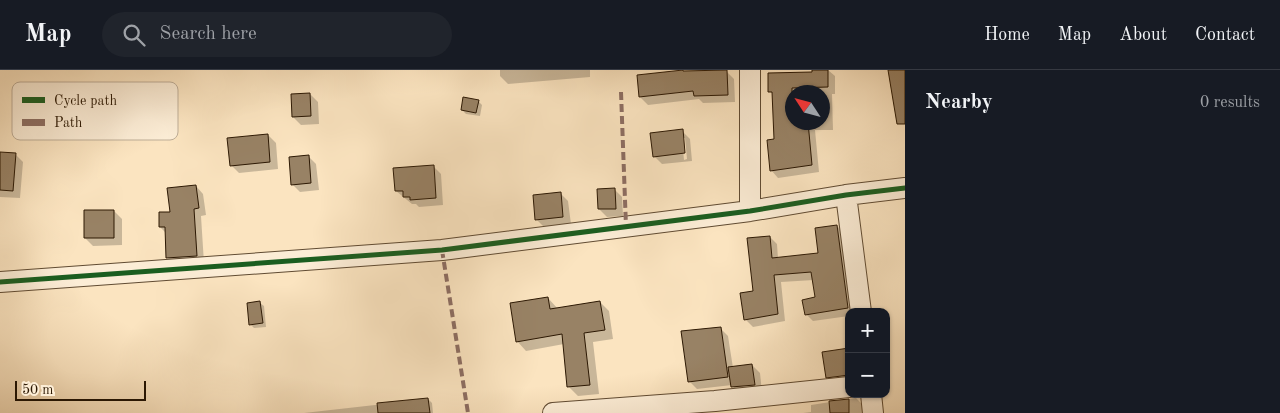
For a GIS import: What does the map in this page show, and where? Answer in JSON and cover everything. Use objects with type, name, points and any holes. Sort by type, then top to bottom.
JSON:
[{"type":"street","points":[[750,70],[750,211]]},
{"type":"street","points":[[0,282],[442,250],[750,211],[846,194],[905,188]]},
{"type":"street","points":[[846,194],[860,308]]},
{"type":"street","points":[[553,413],[715,401],[845,387]]},
{"type":"street","points":[[871,398],[873,413]]},
{"type":"building","points":[[683,70],[727,70],[728,95],[694,96],[693,91],[639,97],[637,75]]},
{"type":"building","points":[[812,70],[828,70],[828,85],[785,85],[785,130],[809,130],[812,165],[770,171],[767,140],[774,139],[772,92],[768,92],[768,73],[812,72]]},
{"type":"building","points":[[888,70],[905,70],[905,124],[897,124]]},
{"type":"building","points":[[310,93],[311,116],[292,117],[291,94]]},
{"type":"building","points":[[463,97],[479,100],[476,113],[461,110]]},
{"type":"building","points":[[683,129],[685,153],[653,157],[650,133]]},
{"type":"building","points":[[268,134],[270,162],[230,166],[227,138]]},
{"type":"building","points":[[0,152],[16,153],[13,191],[0,190]]},
{"type":"building","points":[[309,155],[311,183],[291,185],[289,157]]},
{"type":"building","points":[[434,165],[436,198],[410,200],[410,197],[403,197],[403,191],[395,191],[393,168]]},
{"type":"building","points":[[196,185],[199,208],[194,209],[197,256],[166,258],[165,227],[159,227],[159,212],[170,212],[167,188]]},
{"type":"building","points":[[615,188],[616,209],[598,209],[597,189]]},
{"type":"building","points":[[561,192],[563,217],[535,220],[533,195]]},
{"type":"building","points":[[84,210],[114,210],[114,238],[84,238]]},
{"type":"building","points":[[837,225],[848,308],[805,315],[802,300],[815,297],[811,272],[774,275],[778,314],[744,320],[740,293],[753,291],[747,238],[770,236],[772,258],[818,253],[815,228]]},
{"type":"building","points":[[548,297],[550,309],[600,301],[605,330],[584,333],[590,385],[567,387],[562,334],[516,342],[510,303]]},
{"type":"building","points":[[260,301],[263,323],[249,325],[247,303]]},
{"type":"building","points":[[721,327],[728,377],[688,382],[681,331]]},
{"type":"building","points":[[845,349],[845,376],[826,378],[822,352]]},
{"type":"building","points":[[752,364],[755,385],[731,387],[728,367]]},
{"type":"building","points":[[428,398],[430,413],[378,413],[377,403]]},
{"type":"building","points":[[849,399],[849,413],[830,413],[829,401]]},
{"type":"marked path","points":[[621,92],[626,227]]},
{"type":"marked path","points":[[442,250],[468,413]]},
{"type":"cycle path","points":[[0,282],[442,250],[750,211],[846,195],[905,188]]}]
